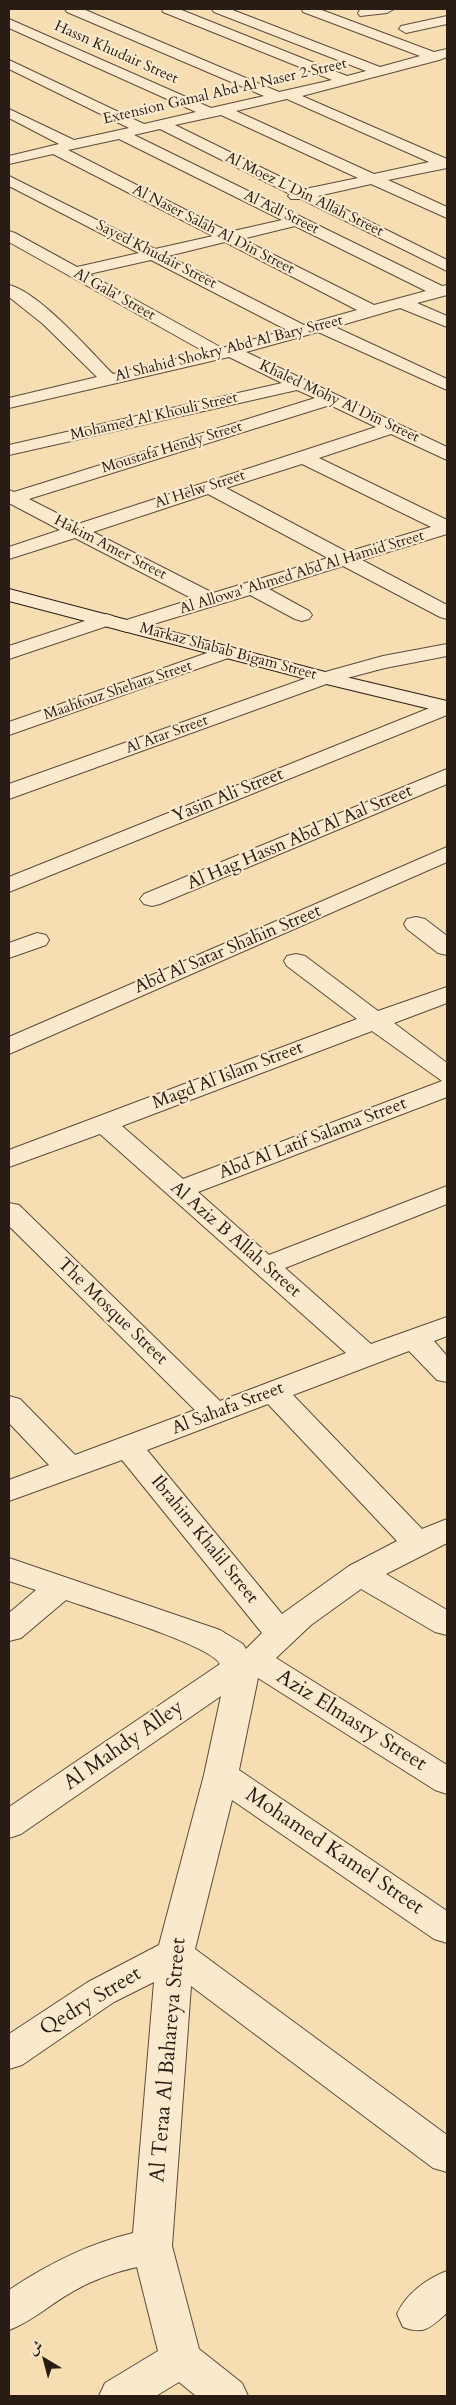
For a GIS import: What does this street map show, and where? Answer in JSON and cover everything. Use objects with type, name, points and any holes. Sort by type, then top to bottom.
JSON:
[{"type":"street","points":[[72,9],[446,164]]},
{"type":"street","points":[[168,9],[346,81]]},
{"type":"street","points":[[219,9],[380,72]]},
{"type":"street","points":[[308,9],[441,55]]},
{"type":"street","points":[[365,13],[387,9]]},
{"type":"street","points":[[437,9],[447,12]]},
{"type":"street","points":[[406,29],[447,20]]},
{"type":"street","name":"Hassn Khudair Street","points":[[9,24],[372,179],[447,213]]},
{"type":"street","name":"Extension Gamal Abd Al Naser 2 Street","points":[[9,160],[346,81],[441,55]]},
{"type":"street","points":[[9,64],[143,129]]},
{"type":"street","points":[[9,113],[72,145]]},
{"type":"street","name":"Al Moez L Din Allah Street","points":[[161,124],[447,266]]},
{"type":"street","name":"Al Adl Street","points":[[121,134],[444,291]]},
{"type":"street","name":"Al Naser Salah Al Din Street","points":[[54,149],[372,311]]},
{"type":"street","points":[[263,204],[446,164]]},
{"type":"street","name":"Sayed Khudair Street","points":[[9,180],[302,331]]},
{"type":"street","points":[[74,273],[297,221]]},
{"type":"street","name":"Al Gala' Street","points":[[9,236],[74,273],[225,352]]},
{"type":"street","points":[[9,290],[30,303],[58,326],[108,380]]},
{"type":"street","name":"Al Shahid Shokry Abd Al Bary Street","points":[[9,403],[225,352],[444,291]]},
{"type":"street","points":[[402,303],[447,322]]},
{"type":"street","points":[[319,326],[447,385]]},
{"type":"street","name":"Khaled Mohy Al Din Street","points":[[225,352],[299,384],[447,454]]},
{"type":"street","name":"Mohamed Al Khouli Street","points":[[9,450],[299,384]]},
{"type":"street","points":[[9,396],[28,398]]},
{"type":"street","name":"Moustafa Hendy Street","points":[[11,497],[331,399]]},
{"type":"street","name":"Al Helw Street","points":[[9,553],[392,428]]},
{"type":"street","points":[[303,457],[447,527]]},
{"type":"street","points":[[209,487],[447,613]]},
{"type":"street","name":"Hakim Amer Street","points":[[11,497],[212,600]]},
{"type":"street","name":"Al Allowa' Ahmed Abd Al Hamid Street","points":[[127,626],[447,527]]},
{"type":"street","points":[[252,588],[302,615]]},
{"type":"street","name":"Markaz Shabab Bigam Street","points":[[11,597],[106,620],[324,678],[447,707]]},
{"type":"street","points":[[9,653],[106,620]]},
{"type":"street","name":"Al Atar Street","points":[[9,792],[324,678],[390,660],[447,650]]},
{"type":"street","name":"Maahfouz Shehata Street","points":[[9,729],[227,652]]},
{"type":"street","name":"Yasin Ali Street","points":[[9,885],[447,707]]},
{"type":"street","name":"Al Hag Hassn Abd Al Aal Street","points":[[152,899],[447,776]]},
{"type":"street","name":"Abd Al Satar Shahin Street","points":[[9,1046],[447,854]]},
{"type":"street","points":[[416,924],[447,948]]},
{"type":"street","points":[[9,951],[37,940]]},
{"type":"street","points":[[296,961],[447,1075]]},
{"type":"street","name":"Magd Al Islam Street","points":[[9,1159],[447,994]]},
{"type":"street","name":"Abd Al Latif Salama Street","points":[[179,1190],[447,1088]]},
{"type":"street","name":"Al Aziz B Allah Street","points":[[103,1123],[367,1356]]},
{"type":"street","points":[[266,1266],[447,1194]]},
{"type":"street","name":"The Mosque Street","points":[[9,1212],[215,1413]]},
{"type":"street","name":"Al Sahafa Street","points":[[9,1491],[447,1326]]},
{"type":"street","points":[[415,1339],[447,1372]]},
{"type":"street","points":[[273,1392],[418,1544]]},
{"type":"street","points":[[9,1406],[70,1468]]},
{"type":"street","name":"Ibrahim Khalil Street","points":[[128,1447],[280,1633]]},
{"type":"street","name":"Al Mahdy Alley","points":[[9,1826],[245,1668],[280,1633],[322,1599],[360,1574],[447,1530]]},
{"type":"street","points":[[9,1569],[208,1638],[231,1652],[245,1668]]},
{"type":"street","points":[[360,1574],[447,1624]]},
{"type":"street","points":[[9,1630],[60,1588]]},
{"type":"street","name":"Al Teraa Al Bahareya Street","points":[[181,2359],[152,2246],[175,1954],[222,1775],[245,1668]]},
{"type":"street","name":"Aziz Elmasry Street","points":[[245,1668],[447,1780]]},
{"type":"street","name":"Mohamed Kamel Street","points":[[222,1775],[447,1929]]},
{"type":"street","points":[[175,1954],[447,2156]]},
{"type":"street","name":"Qedry Street","points":[[9,2054],[101,1992],[175,1954]]},
{"type":"street","points":[[9,2312],[58,2279],[107,2257],[152,2246]]},
{"type":"street","points":[[417,2314],[447,2288]]},
{"type":"street","points":[[120,2396],[181,2359],[227,2396]]}]
